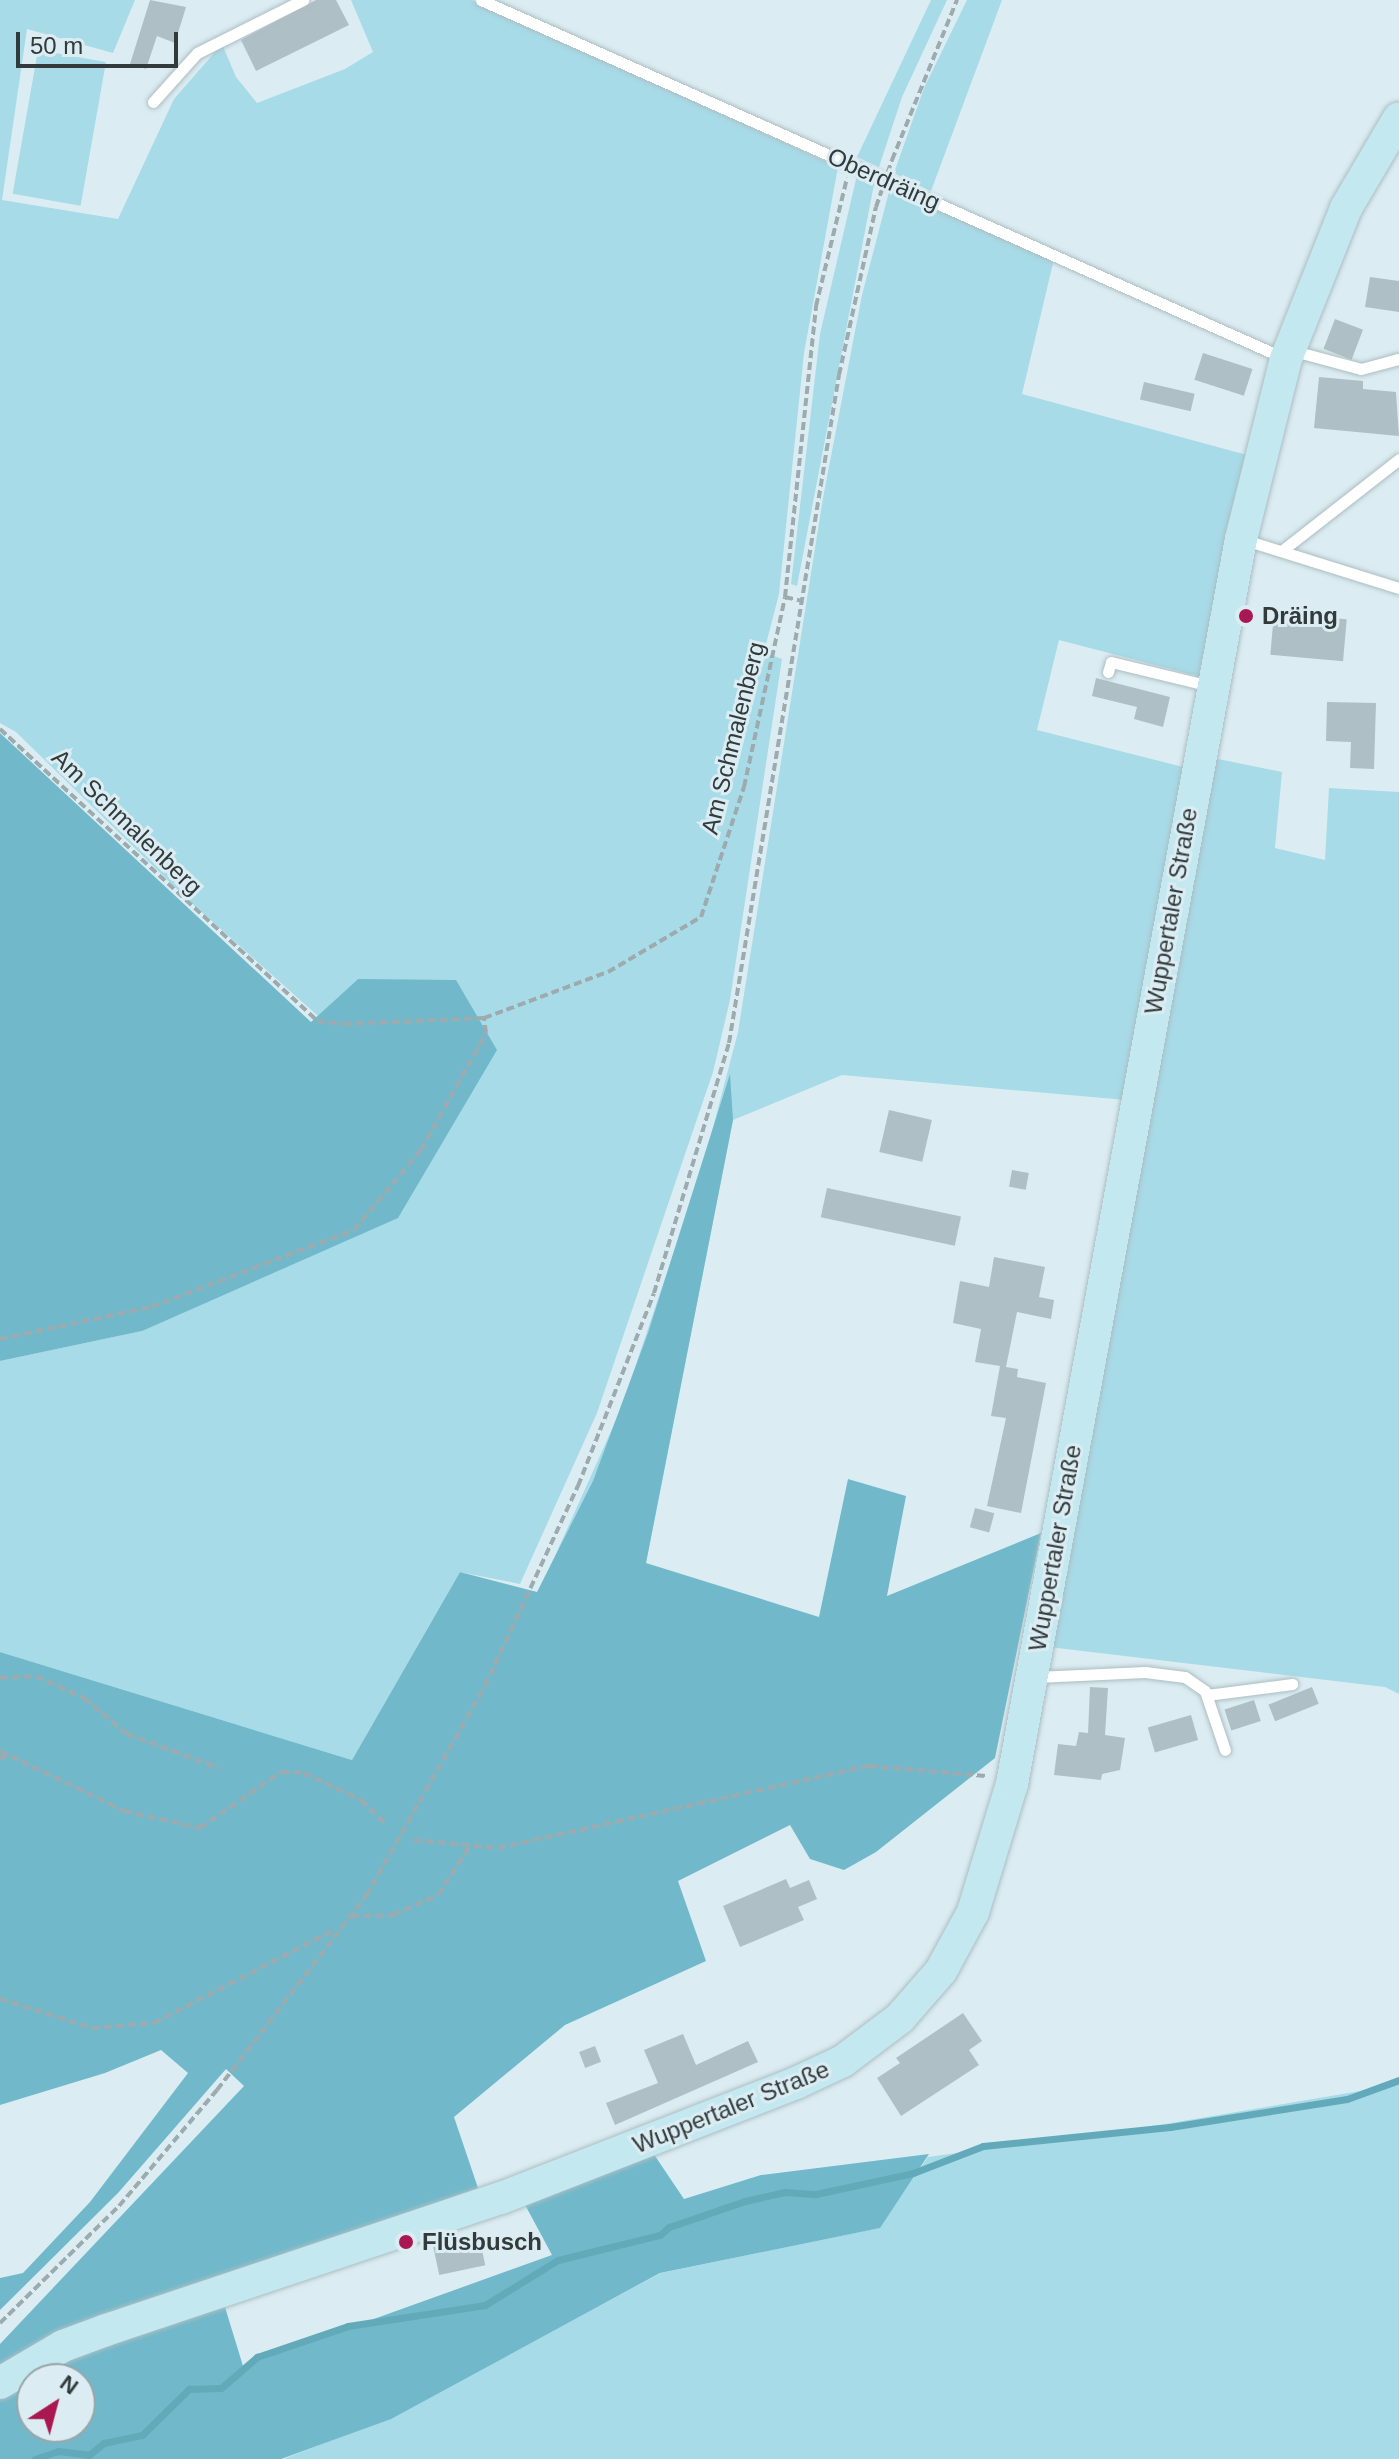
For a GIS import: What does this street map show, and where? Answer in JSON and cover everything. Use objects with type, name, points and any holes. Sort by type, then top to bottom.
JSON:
[{"type":"main road","name":"Wuppertaler Straße","points":[[0,2383],[63,2346],[501,2198],[843,2061],[900,2018],[941,1971],[973,1912],[1012,1784],[1241,539],[1288,354],[1346,208],[1399,118]]},
{"type":"lane","points":[[153,102],[197,53],[303,0]]},
{"type":"lane","name":"Oberdräing","points":[[481,0],[1288,354],[1361,369],[1399,359]]},
{"type":"lane","points":[[1284,549],[1399,459]]},
{"type":"lane","points":[[1241,539],[1284,549],[1399,588]]},
{"type":"lane","points":[[1108,672],[1111,662],[1214,687]]},
{"type":"lane","points":[[1032,1677],[1145,1672],[1185,1677],[1207,1695],[1225,1750]]},
{"type":"lane","points":[[1207,1695],[1292,1684]]},
{"type":"path","points":[[0,1999],[92,2028],[154,2023],[338,1927],[351,1916],[458,1735],[523,1611],[654,1293],[729,1043],[839,375],[876,207],[957,0]]},
{"type":"path","name":"Am Schmalenberg","points":[[0,729],[317,1021],[344,1024],[484,1018],[608,972],[701,917],[744,787],[785,597],[816,306],[850,164]]},
{"type":"path","points":[[785,597],[802,601]]},
{"type":"path","points":[[0,1339],[151,1307],[354,1230],[421,1150],[486,1033],[484,1018]]},
{"type":"path","points":[[0,1678],[36,1676],[84,1698],[127,1734],[219,1768]]},
{"type":"path","points":[[0,1751],[124,1811],[200,1828],[281,1772],[304,1773],[361,1800],[387,1825]]},
{"type":"path","points":[[0,1759],[7,1755]]},
{"type":"path","points":[[414,1840],[498,1848],[869,1766],[993,1777],[1012,1784]]},
{"type":"path","points":[[351,1916],[393,1915],[438,1895],[470,1846]]},
{"type":"path","points":[[0,2323],[119,2206],[217,2090],[338,1927]]},
{"type":"shaded area","points":[[0,0],[135,0],[113,53],[27,29],[2,200],[118,219],[174,99],[222,44],[236,77],[257,103],[345,69],[373,52],[351,0],[472,0],[838,167],[804,353],[779,594],[764,652],[782,659],[730,1000],[713,1072],[597,1413],[520,1584],[460,1572],[352,1760],[0,1652],[0,1361],[142,1331],[358,979],[318,1016],[186,898],[16,732],[0,723]]},
{"type":"shaded area","points":[[931,0],[947,0],[902,97],[879,167],[857,157]]},
{"type":"shaded area","points":[[967,0],[1002,0],[931,191],[894,173],[924,88]]},
{"type":"shaded area","points":[[38,50],[106,62],[81,206],[13,194]]},
{"type":"shaded area","points":[[857,175],[874,184],[797,586],[791,584],[820,334]]},
{"type":"shaded area","points":[[890,188],[1054,259],[1022,394],[1247,455],[1205,678],[1059,640],[1037,730],[1187,768],[1126,1100],[842,1075],[733,1120],[646,1563],[537,1596],[621,1409],[704,1162],[738,1032],[823,498],[862,295]]},
{"type":"shaded area","points":[[0,733],[311,1022],[358,979],[456,980],[497,1050],[398,1218],[142,1331],[0,1361]]},
{"type":"shaded area","points":[[1213,758],[1282,772],[1275,848],[1325,860],[1329,788],[1399,792],[1399,1694],[1385,1687],[1049,1647]]},
{"type":"shaded area","points":[[730,1074],[733,1120],[646,1563],[819,1617],[848,1479],[906,1496],[887,1596],[1041,1533],[995,1758],[876,1852],[844,1870],[810,1859],[790,1825],[678,1881],[706,1961],[565,2025],[454,2117],[478,2188],[217,2281],[243,2366],[552,2255],[523,2201],[651,2150],[684,2199],[761,2175],[929,2154],[880,2228],[660,2273],[391,2419],[281,2459],[0,2459],[0,2344],[244,2086],[226,2069],[118,2193],[0,2310],[0,2278],[23,2273],[90,2202],[188,2073],[161,2050],[105,2073],[0,2105],[0,1652],[352,1760],[460,1572],[537,1592],[593,1481],[648,1333]]},
{"type":"shaded area","points":[[1399,2077],[1399,2459],[283,2459],[390,2418],[661,2273],[879,2228],[928,2157],[1165,2124],[1384,2087]]},
{"type":"building","points":[[150,0],[186,7],[175,43],[157,36],[146,69],[130,64]]},
{"type":"building","points":[[316,0],[336,0],[349,25],[256,71],[241,40]]},
{"type":"building","points":[[1370,277],[1399,281],[1399,312],[1365,307]]},
{"type":"building","points":[[1335,319],[1363,330],[1352,360],[1324,349]]},
{"type":"building","points":[[1203,353],[1252,369],[1244,396],[1194,380]]},
{"type":"building","points":[[1319,377],[1363,381],[1363,389],[1396,392],[1399,436],[1314,428]]},
{"type":"building","points":[[1144,382],[1195,394],[1191,411],[1140,400]]},
{"type":"building","points":[[1274,613],[1347,619],[1343,661],[1270,655]]},
{"type":"building","points":[[1096,678],[1170,697],[1163,727],[1134,719],[1137,707],[1092,696]]},
{"type":"building","points":[[1327,702],[1376,703],[1374,769],[1350,768],[1351,742],[1326,741]]},
{"type":"building","points":[[889,1110],[932,1120],[922,1162],[879,1152]]},
{"type":"building","points":[[1012,1170],[1029,1173],[1026,1190],[1009,1187]]},
{"type":"building","points":[[827,1188],[961,1216],[955,1246],[821,1217]]},
{"type":"building","points":[[994,1257],[1045,1267],[1039,1297],[1054,1300],[1051,1319],[1017,1312],[1006,1367],[1018,1369],[1017,1377],[1046,1383],[1021,1513],[987,1506],[1006,1418],[991,1416],[1000,1366],[975,1362],[981,1329],[953,1323],[960,1281],[989,1287]]},
{"type":"building","points":[[975,1508],[994,1513],[989,1532],[970,1527]]},
{"type":"building","points":[[1090,1687],[1108,1688],[1105,1735],[1125,1738],[1120,1770],[1102,1774],[1101,1780],[1054,1775],[1058,1744],[1076,1746],[1079,1732],[1088,1733]]},
{"type":"building","points":[[1312,1687],[1319,1704],[1275,1721],[1268,1705]]},
{"type":"building","points":[[1254,1700],[1261,1721],[1231,1731],[1225,1710]]},
{"type":"building","points":[[1191,1715],[1198,1740],[1155,1752],[1148,1727]]},
{"type":"building","points":[[786,1879],[790,1888],[809,1880],[817,1899],[798,1907],[804,1920],[740,1947],[723,1906]]},
{"type":"building","points":[[963,2013],[982,2041],[969,2050],[979,2065],[901,2116],[877,2078],[900,2063],[896,2058]]},
{"type":"building","points":[[683,2034],[696,2065],[748,2041],[758,2062],[615,2125],[606,2103],[658,2083],[644,2050]]},
{"type":"building","points":[[595,2046],[601,2062],[585,2068],[579,2052]]},
{"type":"building","points":[[479,2236],[485,2265],[439,2275],[433,2246]]},
{"type":"waterway","points":[[35,2459],[58,2451],[89,2455],[104,2443],[142,2435],[189,2389],[221,2388],[257,2357],[348,2326],[485,2305],[558,2260],[660,2235],[669,2227],[745,2201],[785,2192],[816,2194],[913,2173],[983,2146],[1170,2127],[1347,2099],[1399,2080]]},
{"type":"place","name":"Dräing","points":[[1246,616]]},
{"type":"place","name":"Flüsbusch","points":[[406,2242]]}]
